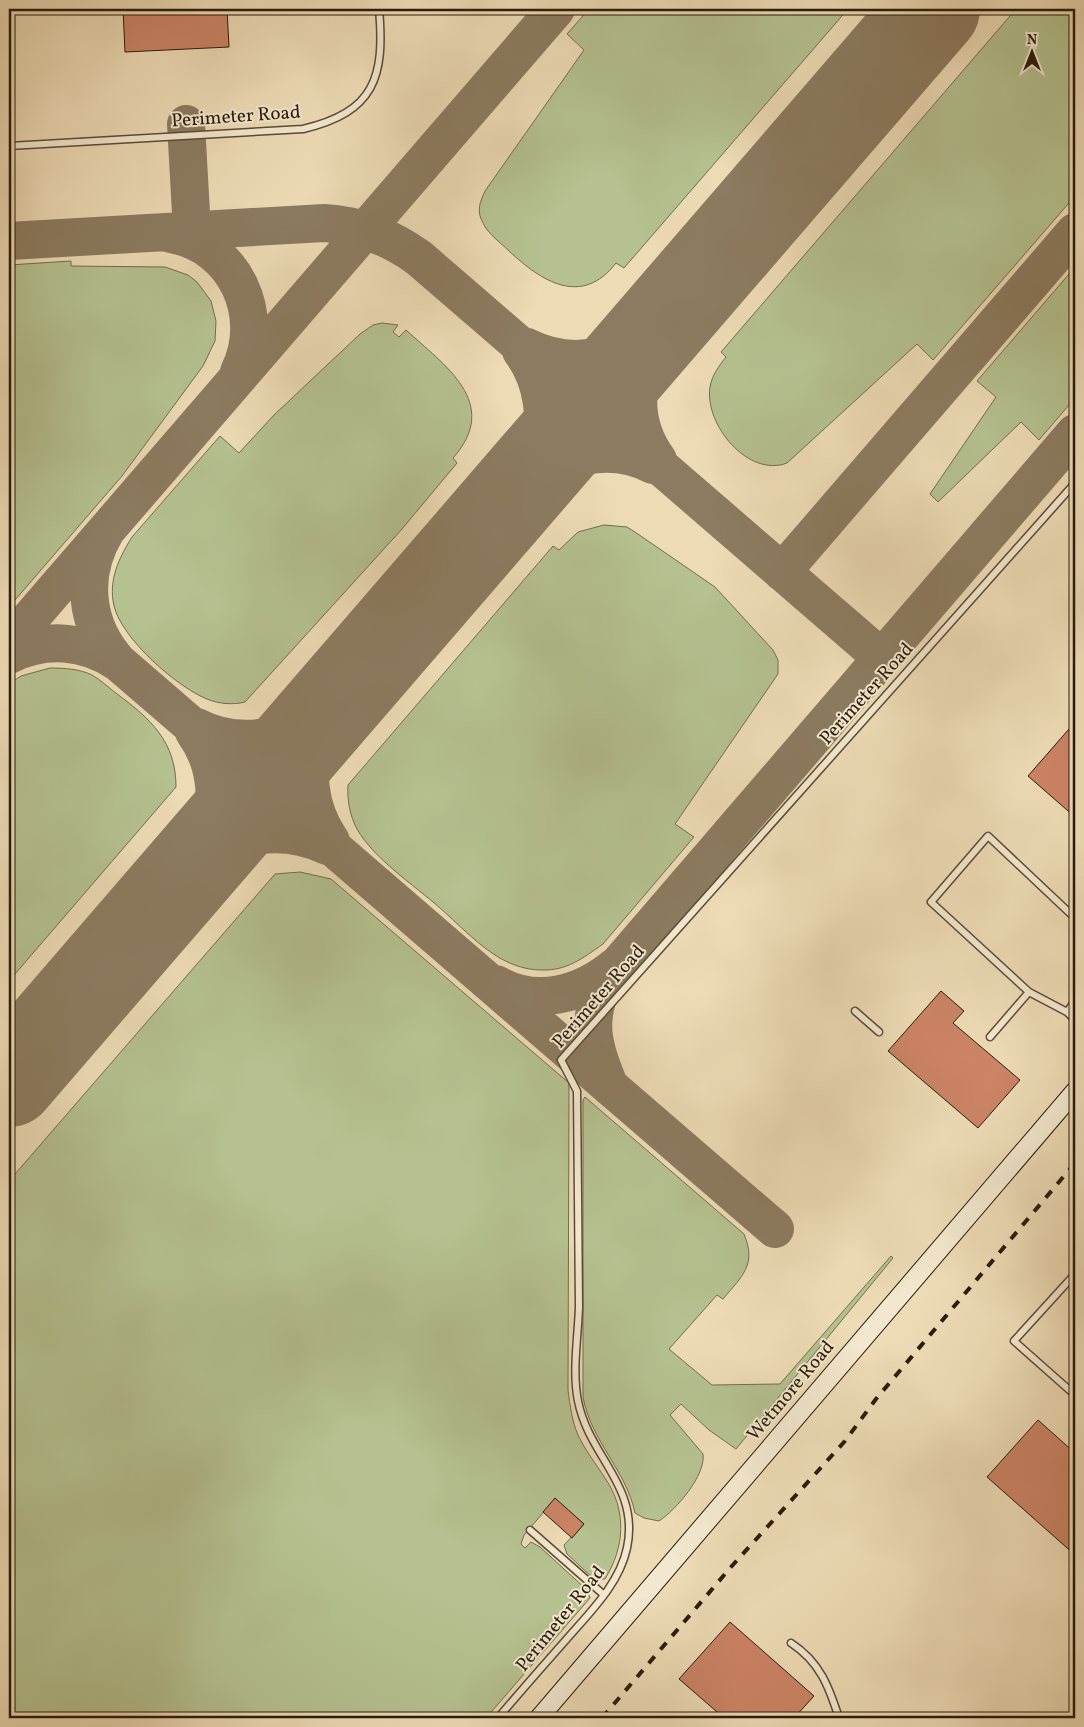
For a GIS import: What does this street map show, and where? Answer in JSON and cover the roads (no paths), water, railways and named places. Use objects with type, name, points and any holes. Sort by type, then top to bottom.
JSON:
[{"type":"main road","name":"Wetmore Road","points":[[539,1718],[1075,1091]]},
{"type":"lane","name":"Perimeter Road","points":[[9,146],[302,129],[327,123],[348,113],[362,100],[375,80],[380,62],[382,40],[379,9]]},
{"type":"lane","name":"Perimeter Road","points":[[498,1718],[604,1595],[619,1572],[627,1547],[629,1520],[626,1500],[585,1428],[578,1400],[576,1376],[579,1307],[577,1091],[561,1060],[1075,482]]},
{"type":"lane","points":[[1075,918],[988,836],[931,902],[1029,992],[1067,1012],[1075,1020]]},
{"type":"lane","points":[[990,1037],[1029,992]]},
{"type":"lane","points":[[1067,1012],[1075,1001]]},
{"type":"lane","points":[[855,1011],[879,1032]]},
{"type":"lane","points":[[1075,1274],[1014,1341],[1075,1395]]},
{"type":"lane","points":[[530,1530],[604,1595]]},
{"type":"lane","points":[[791,1644],[804,1652],[826,1680],[839,1718]]},
{"type":"railway","points":[[602,1718],[731,1567],[845,1441],[876,1399],[1075,1163]]}]
